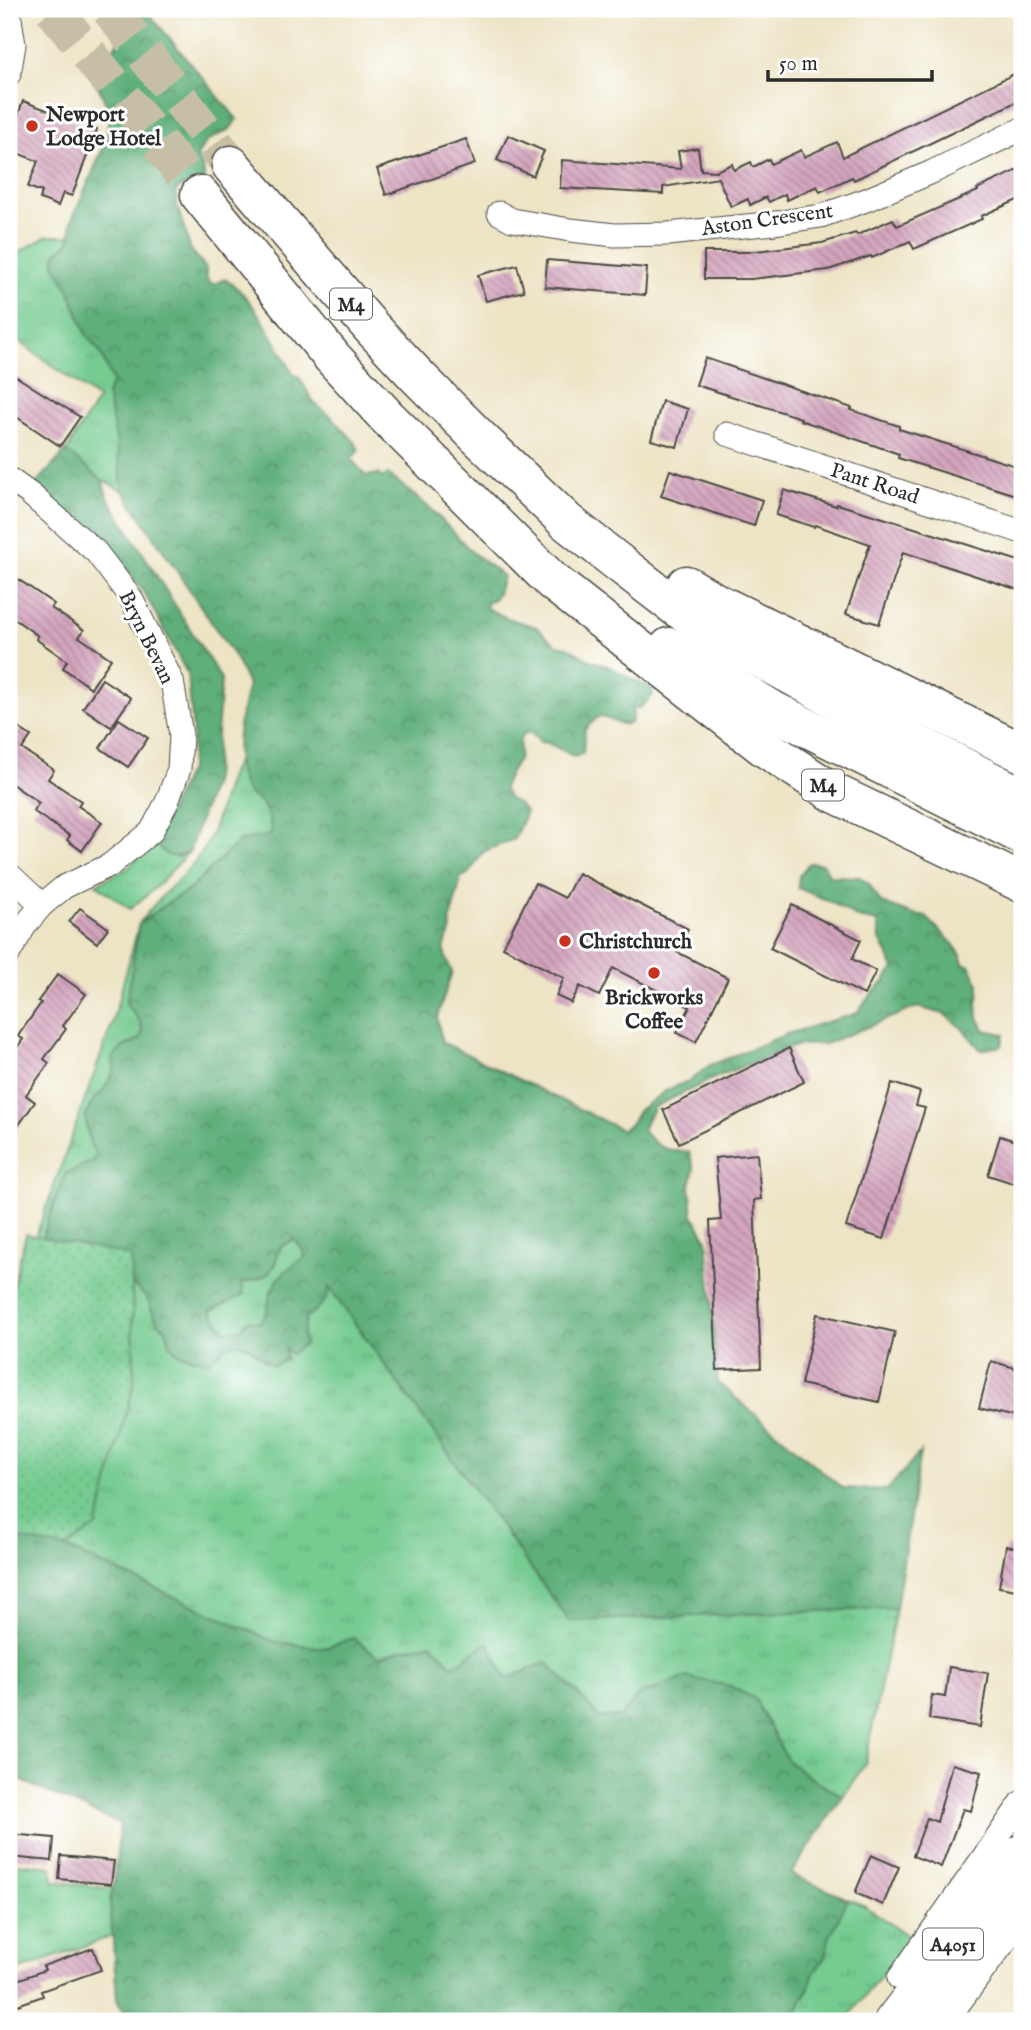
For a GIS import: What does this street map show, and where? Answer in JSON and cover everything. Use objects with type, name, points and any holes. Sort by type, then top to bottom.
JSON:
[{"type":"highway","name":"M4","points":[[232,165],[371,327],[477,436],[666,621],[764,747],[834,793],[1022,883]]},
{"type":"highway","name":"M4","points":[[200,195],[332,357],[437,467],[666,621],[747,651],[1022,797]]},
{"type":"highway","name":"M4","points":[[666,621],[715,602],[1022,753]]},
{"type":"highway","name":"M4","points":[[666,621],[674,651],[774,711],[1022,835]]},
{"type":"main road","name":"A4051","points":[[892,2021],[1022,1853]]},
{"type":"main road","name":"A4051","points":[[937,2021],[1022,1907]]},
{"type":"street","points":[[9,12],[14,46],[9,74]]},
{"type":"street","name":"Aston Crescent","points":[[499,213],[512,220],[615,235],[668,234],[821,216],[921,177],[1022,129]]},
{"type":"street","name":"Pant Road","points":[[727,434],[1022,532]]},
{"type":"street","name":"Bryn Bevan","points":[[9,479],[96,552],[131,598],[172,681],[181,735],[179,769],[167,802],[151,832],[110,865],[64,887],[42,905],[26,924],[9,953]]},
{"type":"street","points":[[9,874],[42,905]]},
{"type":"street","points":[[899,1978],[1022,1802]]},
{"type":"green space","points":[[122,9],[145,9],[237,119],[230,129],[207,141],[197,156],[205,181],[190,190],[182,186],[175,192],[191,250],[206,268],[209,283],[216,284],[224,279],[245,296],[314,403],[331,416],[355,442],[359,450],[351,459],[366,476],[378,474],[382,478],[388,474],[432,510],[472,552],[503,576],[497,595],[487,602],[486,608],[536,627],[557,645],[568,647],[587,659],[608,666],[652,688],[653,695],[640,708],[632,708],[631,722],[622,724],[599,716],[585,729],[583,753],[575,757],[548,743],[540,742],[531,733],[525,733],[520,739],[519,759],[503,788],[509,799],[518,803],[526,812],[514,839],[483,852],[469,873],[460,878],[451,918],[451,932],[445,948],[452,972],[437,1018],[442,1042],[622,1130],[631,1123],[639,1110],[667,1090],[691,1080],[708,1066],[787,1034],[857,1013],[894,968],[880,939],[878,922],[858,918],[831,902],[798,888],[799,876],[809,863],[823,864],[830,876],[859,877],[869,884],[881,903],[926,917],[953,944],[961,955],[963,964],[969,965],[979,984],[978,1017],[984,1030],[1004,1034],[1002,1046],[981,1050],[962,1028],[944,1014],[917,1007],[825,1044],[798,1045],[723,1074],[654,1107],[642,1129],[662,1147],[689,1152],[694,1169],[690,1186],[693,1215],[707,1239],[718,1383],[842,1488],[887,1490],[920,1452],[896,1608],[569,1621],[329,1287],[327,1298],[306,1317],[303,1336],[305,1344],[291,1354],[285,1348],[286,1359],[273,1366],[252,1348],[234,1343],[209,1362],[180,1354],[171,1346],[166,1329],[157,1322],[146,1297],[132,1284],[131,1256],[42,1238],[65,1174],[93,1161],[96,1154],[90,1144],[85,1117],[115,1069],[112,1058],[123,1047],[140,1039],[142,1034],[141,1024],[126,1005],[139,924],[189,890],[239,841],[271,835],[267,812],[258,800],[250,795],[239,771],[237,742],[248,685],[236,659],[123,491],[107,394],[113,381],[99,350],[87,336],[68,287],[54,265],[56,254],[70,241],[71,222],[107,139],[109,111],[98,86],[105,60],[118,42],[126,19]],"holes":[[[295,1239],[306,1256],[278,1280],[260,1322],[248,1320],[241,1329],[226,1331],[210,1311],[244,1295],[241,1283],[264,1277],[272,1269],[280,1247]]]},
{"type":"green space","points":[[47,236],[70,236],[70,241],[56,253],[54,265],[68,287],[87,336],[99,350],[113,381],[123,491],[102,480],[66,451],[98,399],[9,334],[9,258]]},
{"type":"green space","points":[[66,451],[102,480],[107,496],[221,679],[214,779],[189,852],[178,856],[166,854],[154,842],[190,768],[193,734],[188,675],[145,594],[104,541],[35,485]]},
{"type":"green space","points":[[237,761],[240,775],[251,796],[261,802],[271,820],[271,836],[239,841],[189,890],[139,924],[201,853],[212,831]]},
{"type":"green space","points":[[154,842],[177,857],[189,852],[157,886],[130,909],[96,884],[127,869]]},
{"type":"green space","points":[[139,924],[139,1019],[143,1031],[140,1039],[123,1047],[110,1079],[89,1107],[87,1128],[96,1154],[93,1161],[80,1168],[57,1193],[42,1238],[36,1236],[112,1024]]},
{"type":"green space","points":[[26,1234],[131,1256],[134,1383],[97,1526],[66,1548],[9,1537],[9,1301]]},
{"type":"green space","points":[[295,1239],[307,1256],[291,1266],[279,1279],[270,1295],[265,1316],[250,1327],[226,1331],[209,1312],[243,1295],[241,1283],[274,1267],[280,1247]]},
{"type":"green space","points":[[132,1284],[146,1297],[166,1329],[171,1346],[180,1354],[209,1362],[228,1345],[240,1343],[266,1362],[302,1336],[306,1317],[316,1310],[328,1286],[569,1621],[896,1608],[865,1764],[843,1796],[662,1687],[638,1695],[621,1717],[598,1717],[546,1662],[507,1679],[488,1643],[452,1666],[402,1649],[379,1657],[353,1638],[325,1648],[275,1642],[66,1548],[97,1525],[134,1383]]},
{"type":"green space","points":[[9,1537],[66,1548],[275,1642],[325,1648],[353,1638],[379,1657],[432,1643],[452,1666],[488,1643],[507,1679],[546,1662],[598,1717],[621,1717],[638,1695],[687,1677],[730,1686],[755,1699],[788,1761],[812,1779],[843,1796],[791,1874],[848,1899],[829,1938],[825,1957],[814,1973],[801,2002],[796,2021],[702,2021],[665,2015],[659,2021],[129,2021],[117,2000],[110,1901],[120,1824],[9,1775]]},
{"type":"green space","points":[[9,1862],[52,1867],[53,1881],[113,1889],[110,1901],[112,1936],[9,1974]]},
{"type":"green space","points":[[848,1899],[865,1906],[911,1938],[845,2021],[796,2021],[801,2002],[814,1973],[825,1957],[829,1938]]},
{"type":"building","points":[[1022,70],[1022,99],[854,180],[852,177],[820,192],[817,186],[787,200],[785,194],[769,202],[766,197],[750,205],[748,199],[731,207],[718,178],[663,187],[663,194],[560,188],[562,160],[681,169],[678,151],[698,148],[701,170],[716,171],[732,164],[734,170],[751,162],[753,167],[769,159],[771,164],[801,150],[804,157],[837,142],[843,157]]},
{"type":"building","points":[[23,101],[97,129],[72,196],[63,193],[58,206],[40,199],[42,192],[28,187],[38,161],[9,150],[9,141]]},
{"type":"building","points":[[508,135],[544,151],[533,176],[497,160]]},
{"type":"building","points":[[466,139],[475,164],[386,195],[377,169]]},
{"type":"building","points":[[1022,168],[1022,198],[914,249],[910,241],[872,258],[871,256],[828,270],[751,279],[704,279],[704,252],[748,252],[822,243],[856,233],[857,235],[893,219],[897,226],[978,191],[977,189]]},
{"type":"building","points":[[547,260],[647,268],[645,295],[545,287]]},
{"type":"building","points":[[517,265],[524,291],[486,301],[478,275]]},
{"type":"building","points":[[705,358],[852,408],[851,410],[899,426],[899,429],[1022,468],[1022,497],[898,458],[899,454],[800,420],[801,418],[696,385]]},
{"type":"building","points":[[9,372],[80,417],[60,446],[9,412]]},
{"type":"building","points":[[662,401],[688,409],[677,447],[651,440]]},
{"type":"building","points":[[670,470],[762,500],[754,526],[661,496]]},
{"type":"building","points":[[784,490],[1022,562],[1022,591],[903,552],[879,624],[846,614],[870,544],[776,515]]},
{"type":"building","points":[[9,573],[54,604],[51,608],[84,630],[79,637],[111,659],[91,688],[63,668],[67,661],[9,615]]},
{"type":"building","points":[[102,679],[131,698],[111,727],[83,708]]},
{"type":"building","points":[[119,719],[148,738],[128,767],[100,748]]},
{"type":"building","points":[[9,722],[31,736],[22,749],[54,770],[48,779],[81,801],[78,806],[102,822],[82,851],[67,840],[70,836],[33,811],[39,803],[9,782]]},
{"type":"building","points":[[578,873],[688,929],[677,952],[728,978],[696,1042],[677,1033],[690,1007],[613,968],[599,996],[580,986],[571,1003],[556,996],[564,978],[503,947],[535,883],[565,898]]},
{"type":"building","points":[[792,905],[861,940],[852,959],[876,971],[864,995],[770,948]]},
{"type":"building","points":[[80,908],[108,928],[97,943],[69,922]]},
{"type":"building","points":[[58,974],[86,994],[63,1026],[66,1029],[44,1059],[49,1063],[26,1095],[35,1102],[9,1139],[9,1059],[23,1039],[18,1036],[41,1003],[38,1001]]},
{"type":"building","points":[[789,1048],[804,1082],[679,1143],[663,1110]]},
{"type":"building","points":[[892,1083],[920,1092],[916,1106],[925,1108],[884,1239],[846,1227]]},
{"type":"building","points":[[1000,1136],[1022,1143],[1022,1186],[988,1175]]},
{"type":"building","points":[[757,1154],[761,1199],[754,1200],[761,1368],[717,1370],[710,1221],[721,1220],[715,1158]]},
{"type":"building","points":[[817,1314],[895,1332],[879,1402],[801,1384]]},
{"type":"building","points":[[991,1361],[1022,1370],[1022,1419],[979,1408]]},
{"type":"building","points":[[1006,1546],[1022,1549],[1022,1591],[999,1587]]},
{"type":"building","points":[[949,1667],[988,1673],[980,1727],[929,1719],[932,1695],[945,1697]]},
{"type":"building","points":[[952,1764],[981,1772],[971,1811],[963,1809],[941,1867],[913,1856],[927,1818],[937,1822]]},
{"type":"building","points":[[9,1834],[54,1838],[52,1861],[9,1857]]},
{"type":"building","points":[[871,1855],[899,1867],[883,1905],[855,1893]]},
{"type":"building","points":[[61,1856],[114,1861],[111,1884],[59,1879]]},
{"type":"building","points":[[93,1948],[101,1970],[41,1991],[43,1996],[9,2008],[9,1983],[45,1970],[43,1966]]},
{"type":"tunnel","points":[[53,9],[200,195]]},
{"type":"tunnel","points":[[110,9],[231,165]]},
{"type":"place","name":"Newport Lodge Hotel","points":[[32,126]]},
{"type":"place","name":"Christchurch","points":[[565,941]]},
{"type":"place","name":"Brickworks Coffee","points":[[654,973]]}]
